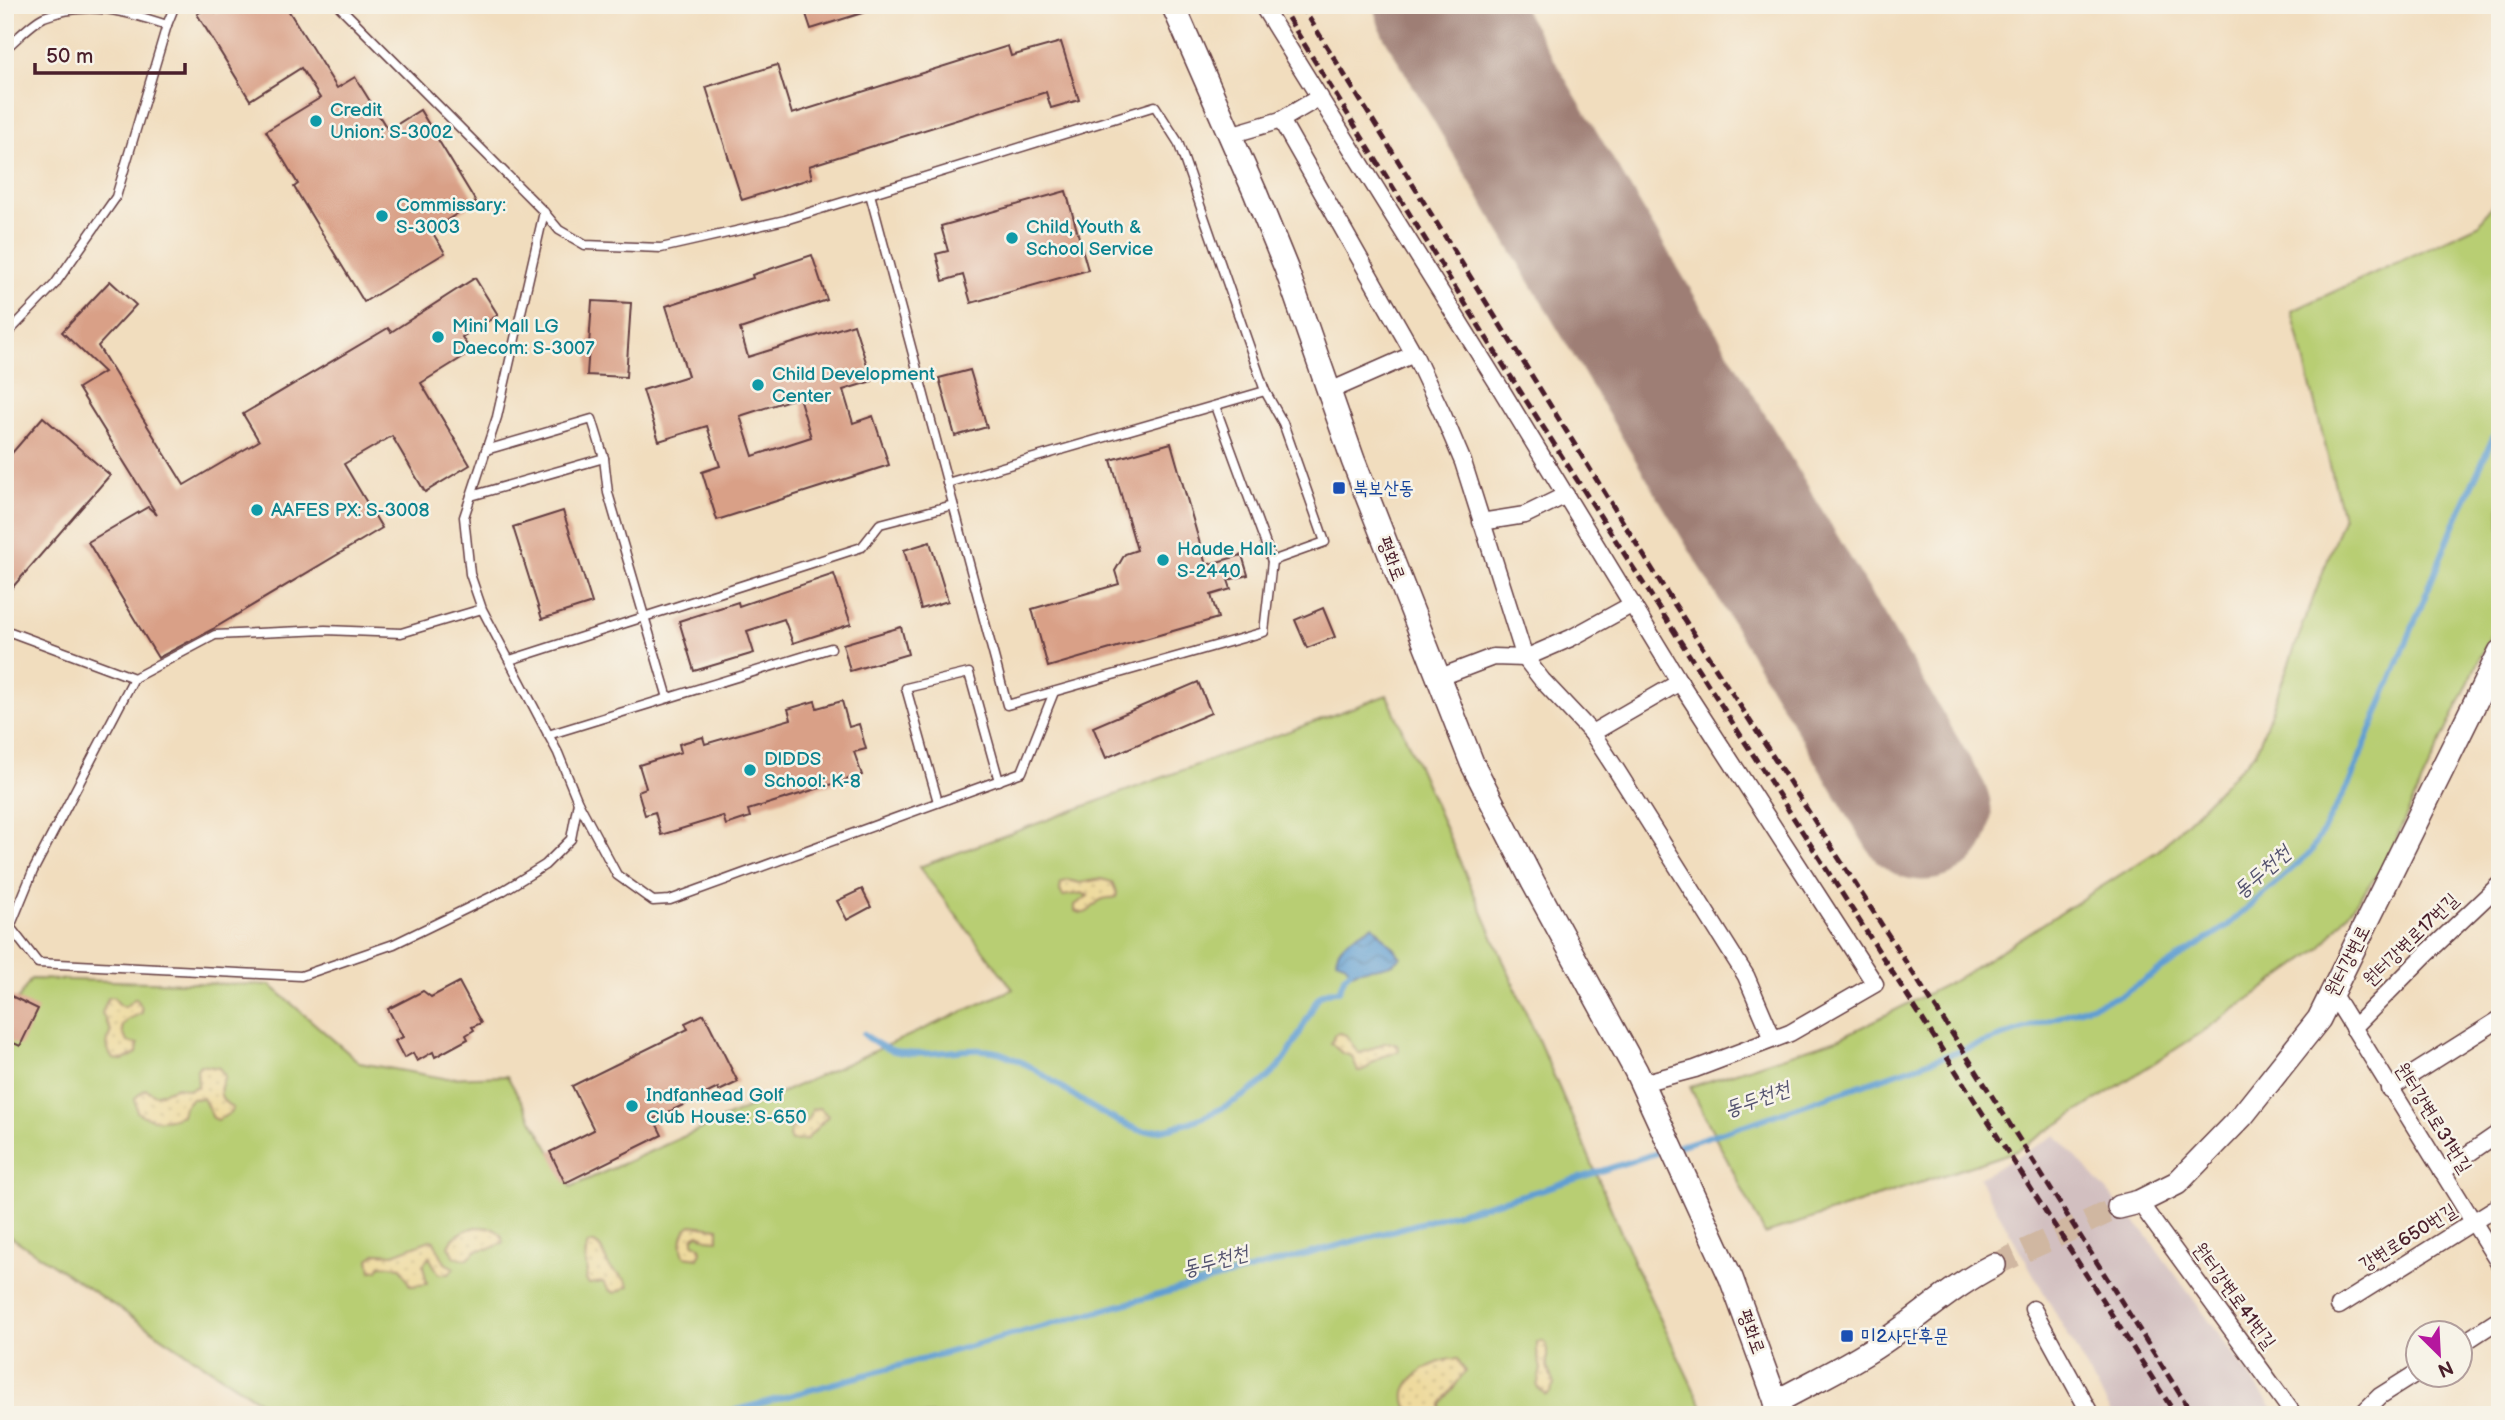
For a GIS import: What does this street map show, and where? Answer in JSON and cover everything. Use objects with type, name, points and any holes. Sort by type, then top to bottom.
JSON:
[{"type":"main road","name":"평화로","points":[[1173,5],[1286,268],[1353,460],[1472,763],[1645,1089],[1750,1326],[1779,1408]]},
{"type":"main road","name":"원터강변로","points":[[2129,1204],[2177,1183],[2242,1116],[2319,1019],[2500,652]]},
{"type":"main road","points":[[1779,1408],[1879,1345],[1972,1276],[1994,1265]]},
{"type":"street","points":[[1262,5],[1680,682],[1875,984],[1790,1033],[1645,1089]]},
{"type":"street","points":[[1230,135],[1281,120],[1320,97]]},
{"type":"street","points":[[1281,120],[1414,354],[1462,462],[1525,658],[1592,733],[1746,976],[1773,1039]]},
{"type":"street","points":[[1330,391],[1414,354]]},
{"type":"street","points":[[1481,522],[1525,515],[1566,495]]},
{"type":"street","points":[[1438,678],[1493,657],[1525,658],[1571,638],[1633,604]]},
{"type":"street","points":[[1592,733],[1680,682]]},
{"type":"street","name":"원터강변로17번길","points":[[2353,1028],[2500,884]]},
{"type":"street","name":"원터강변로31번길","points":[[2332,993],[2500,1265]]},
{"type":"street","points":[[2389,1088],[2500,1019]]},
{"type":"street","points":[[2442,1172],[2500,1132]]},
{"type":"street","name":"원터강변로41번길","points":[[2129,1204],[2294,1415]]},
{"type":"street","name":"강변로650번길","points":[[2339,1306],[2500,1205]]},
{"type":"street","points":[[2033,1309],[2091,1415]]},
{"type":"street","points":[[2474,1335],[2500,1319]]},
{"type":"street","points":[[2361,1415],[2380,1396],[2404,1380]]},
{"type":"lane","points":[[5,335],[55,284],[116,197],[175,5]]},
{"type":"lane","points":[[338,5],[559,230],[585,245],[661,248],[785,220],[1155,106],[1178,142],[1265,391],[1283,423],[1325,542],[1272,561]]},
{"type":"lane","points":[[5,50],[42,18],[73,7],[111,7],[167,25]]},
{"type":"lane","points":[[870,194],[1007,705],[1264,632],[1272,561],[1215,406]]},
{"type":"lane","points":[[544,212],[497,416],[464,517],[470,574],[482,609],[617,875],[653,901],[670,900],[1022,772],[1054,692]]},
{"type":"lane","points":[[947,483],[1265,391]]},
{"type":"lane","points":[[486,450],[592,419],[604,458],[608,494],[668,698]]},
{"type":"lane","points":[[471,495],[604,458]]},
{"type":"lane","points":[[510,660],[862,547],[880,524],[953,505]]},
{"type":"lane","points":[[482,609],[401,633],[325,630],[215,635],[134,678],[33,871],[10,927],[38,963],[301,976],[394,944],[501,892],[545,865],[571,839],[578,802]]},
{"type":"lane","points":[[5,630],[134,678]]},
{"type":"lane","points":[[548,735],[831,648]]},
{"type":"lane","points":[[938,802],[906,688],[969,673],[999,781]]},
{"type":"shaded area","points":[[2056,1135],[2145,1233],[2278,1415],[2113,1415],[1979,1178]]},
{"type":"green space","points":[[2500,191],[2500,615],[2381,870],[2321,948],[2201,1033],[2016,1151],[1765,1234],[1690,1087],[1840,1038],[1955,980],[2159,850],[2256,752],[2343,518],[2292,311],[2480,224]]},
{"type":"green space","points":[[1387,695],[1636,1268],[1706,1415],[280,1415],[5,1233],[5,1020],[31,979],[270,985],[360,1063],[443,1078],[507,1076],[571,1187],[1013,989],[919,867]]},
{"type":"sand","points":[[1101,879],[1112,882],[1116,897],[1101,900],[1086,912],[1075,911],[1075,905],[1088,896],[1082,893],[1063,896],[1060,891],[1061,883],[1068,880],[1080,883]]},
{"type":"sand","points":[[113,997],[125,1007],[136,998],[141,1006],[142,1013],[128,1019],[122,1026],[128,1042],[138,1044],[137,1053],[123,1060],[113,1059],[109,1052],[111,1031],[102,1013],[108,998]]},
{"type":"sand","points":[[1335,1034],[1346,1035],[1358,1053],[1388,1042],[1398,1046],[1399,1050],[1380,1057],[1358,1072],[1352,1056],[1342,1053],[1331,1043]]},
{"type":"sand","points":[[200,1065],[219,1068],[225,1076],[221,1094],[224,1101],[233,1108],[230,1113],[218,1120],[213,1118],[203,1098],[191,1099],[184,1107],[182,1115],[170,1119],[154,1119],[137,1112],[135,1098],[146,1089],[155,1095],[178,1087],[188,1090],[198,1086],[197,1069]]},
{"type":"sand","points":[[820,1108],[828,1116],[806,1140],[791,1141],[791,1128],[808,1120],[812,1109]]},
{"type":"sand","points":[[691,1225],[718,1228],[718,1240],[707,1239],[699,1234],[693,1237],[693,1243],[700,1246],[698,1258],[684,1256],[683,1252],[683,1235]]},
{"type":"sand","points":[[476,1227],[492,1228],[501,1234],[503,1243],[477,1250],[467,1259],[455,1257],[449,1246],[451,1242],[460,1233]]},
{"type":"sand","points":[[430,1240],[434,1241],[445,1263],[454,1268],[449,1274],[439,1274],[429,1257],[423,1265],[427,1284],[412,1286],[401,1267],[381,1265],[378,1270],[371,1271],[369,1259],[377,1253],[394,1254]]},
{"type":"sand","points":[[594,1243],[602,1250],[611,1269],[625,1279],[629,1286],[615,1293],[603,1282],[589,1284],[586,1280],[586,1253],[588,1244]]},
{"type":"sand","points":[[1543,1341],[1547,1345],[1547,1366],[1554,1385],[1546,1395],[1537,1387],[1541,1369],[1537,1342]]},
{"type":"sand","points":[[1450,1359],[1458,1359],[1465,1372],[1441,1404],[1441,1415],[1421,1415],[1407,1407],[1406,1389],[1416,1375]]},
{"type":"water","points":[[1373,925],[1401,957],[1384,966],[1352,973],[1344,963],[1336,960],[1337,953],[1344,943]]},
{"type":"building","points":[[212,5],[216,13],[228,5],[285,5],[337,88],[355,77],[388,130],[420,110],[476,202],[431,230],[445,253],[364,302],[294,187],[298,184],[266,131],[320,98],[301,68],[250,100],[197,14]]},
{"type":"building","points":[[803,5],[874,5],[875,9],[811,29]]},
{"type":"building","points":[[1061,42],[1079,100],[1051,108],[1046,92],[809,166],[812,178],[742,200],[706,87],[777,65],[792,114],[1008,46],[1011,56]]},
{"type":"building","name":"Child, Youth & School Service","points":[[1066,191],[1088,270],[971,303],[963,275],[943,281],[936,254],[948,251],[941,226]]},
{"type":"building","points":[[812,255],[827,300],[740,329],[748,357],[854,324],[872,381],[843,390],[853,423],[873,416],[889,465],[717,520],[702,472],[720,466],[707,426],[659,441],[643,390],[688,376],[666,306],[753,278],[752,275]],"holes":[[[799,397],[811,437],[753,456],[740,416]]]},
{"type":"building","name":"AAFES PX: S-3008","points":[[475,278],[498,315],[462,337],[471,352],[421,383],[470,465],[425,492],[392,436],[344,464],[382,528],[213,629],[158,658],[88,542],[148,507],[157,515],[78,388],[104,372],[62,332],[110,281],[136,305],[98,346],[184,485],[259,441],[243,414],[388,328],[391,332]]},
{"type":"building","points":[[592,301],[631,303],[626,377],[587,375]]},
{"type":"building","points":[[970,370],[987,427],[955,436],[939,378]]},
{"type":"building","points":[[43,417],[110,475],[5,596],[5,461]]},
{"type":"building","name":"Haude Hall: S-2440","points":[[1171,443],[1206,565],[1242,555],[1248,575],[1228,580],[1231,589],[1211,595],[1218,618],[1048,667],[1032,609],[1119,584],[1115,571],[1125,554],[1137,550],[1111,460]]},
{"type":"building","points":[[563,511],[592,603],[542,619],[513,527]]},
{"type":"building","points":[[930,542],[948,601],[921,609],[904,550]]},
{"type":"building","points":[[834,574],[851,624],[793,643],[784,619],[747,631],[754,653],[694,671],[679,621],[738,602],[739,606]]},
{"type":"building","points":[[1323,608],[1335,637],[1307,648],[1295,620]]},
{"type":"building","points":[[901,627],[908,654],[850,671],[843,644]]},
{"type":"building","points":[[1198,682],[1211,713],[1106,758],[1093,727]]},
{"type":"building","name":"DlDDS School: K-8","points":[[815,701],[817,708],[842,701],[849,727],[859,724],[866,749],[854,752],[862,775],[748,810],[750,817],[726,825],[723,816],[661,835],[655,812],[645,815],[638,791],[646,788],[639,765],[681,752],[679,744],[703,737],[705,744],[791,719],[788,709]]},
{"type":"building","points":[[862,889],[871,907],[847,920],[837,901]]},
{"type":"building","points":[[459,982],[481,1023],[472,1027],[474,1030],[466,1035],[468,1039],[435,1057],[433,1052],[417,1061],[413,1053],[404,1058],[395,1041],[403,1037],[388,1009],[423,991],[431,997]]},
{"type":"building","points":[[5,993],[38,1009],[20,1046],[5,1039]]},
{"type":"building","name":"Indfanhead Golf Club House: S-650","points":[[704,1014],[738,1082],[719,1091],[718,1088],[654,1119],[662,1135],[565,1183],[550,1152],[594,1130],[572,1086],[688,1029],[685,1023]]},
{"type":"waterway","name":"동두천천","points":[[719,1415],[1541,1190],[1754,1122],[2122,995],[2227,926],[2311,852],[2349,784],[2454,525],[2500,422]]},
{"type":"waterway","points":[[864,1034],[881,1046],[899,1052],[917,1054],[971,1050],[1006,1055],[1109,1117],[1140,1130],[1161,1130],[1199,1119],[1218,1110],[1269,1077],[1296,1041],[1321,995],[1339,991],[1345,976],[1354,967]]},
{"type":"runway","points":[[1443,5],[1924,813]]},
{"type":"tunnel","points":[[1994,1265],[2119,1207]]},
{"type":"railway","points":[[1280,5],[1497,355],[2176,1415]]},
{"type":"railway","points":[[1301,5],[1664,588],[1975,1069],[2193,1415]]},
{"type":"place","name":"Credit Union: S-3002","points":[[316,121]]},
{"type":"place","name":"Commissary: S-3003","points":[[382,216]]},
{"type":"place","name":"Child, Youth & School Service","points":[[1012,238]]},
{"type":"place","name":"Mini Mall LG Daecom: S-3007","points":[[438,337]]},
{"type":"place","name":"Child Development Center","points":[[758,385]]},
{"type":"place","name":"북보산동","points":[[1339,488]]},
{"type":"place","name":"AAFES PX: S-3008","points":[[257,510]]},
{"type":"place","name":"Haude Hall: S-2440","points":[[1163,560]]},
{"type":"place","name":"DlDDS School: K-8","points":[[750,770]]},
{"type":"place","name":"Indfanhead Golf Club House: S-650","points":[[632,1106]]},
{"type":"place","name":"미2사단후문","points":[[1847,1336]]}]
